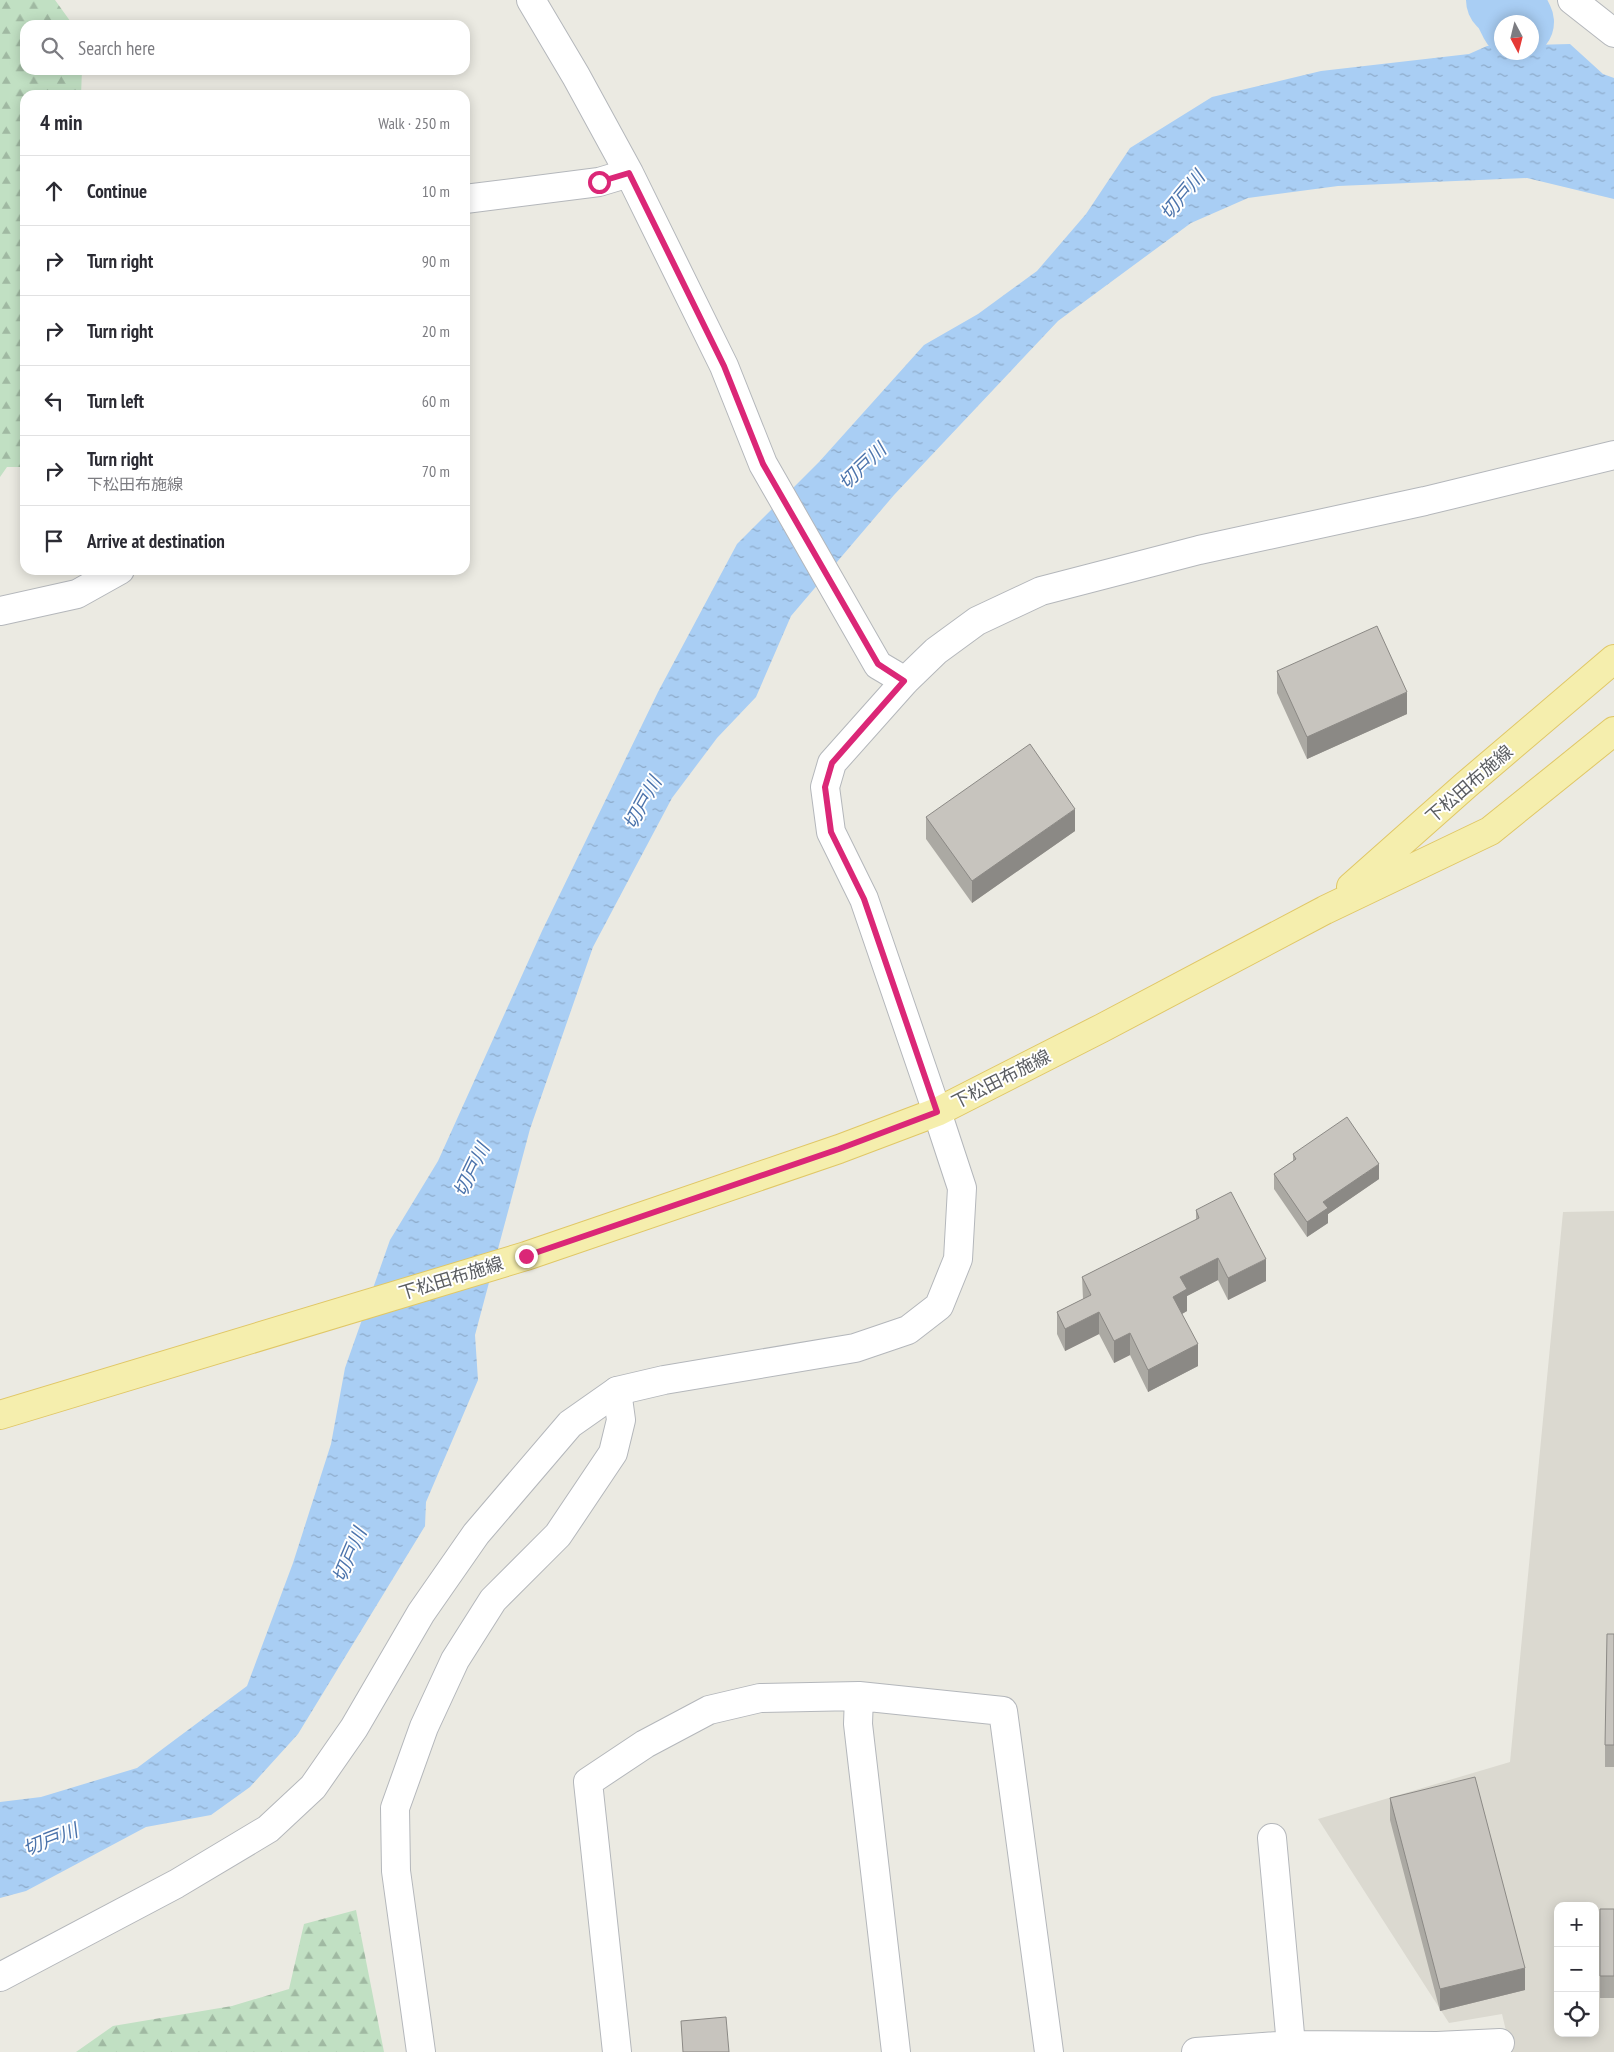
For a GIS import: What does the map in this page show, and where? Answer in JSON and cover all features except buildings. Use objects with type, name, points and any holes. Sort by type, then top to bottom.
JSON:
[{"type":"main road","name":"下松田布施線","points":[[1325,910],[1466,785],[1614,659]]},
{"type":"main road","name":"下松田布施線","points":[[0,1415],[526,1256],[839,1149],[937,1112],[1102,1028],[1325,910],[1490,831],[1614,731]]},
{"type":"street","points":[[531,0],[576,76],[629,173],[724,366],[763,464],[878,664],[904,681]]},
{"type":"street","points":[[1572,0],[1614,33]]},
{"type":"street","points":[[470,198],[599,182],[629,173]]},
{"type":"street","points":[[0,1977],[176,1884],[268,1829],[313,1787],[354,1728],[421,1613],[476,1534],[570,1424],[617,1391],[664,1380],[854,1348],[908,1330],[939,1306],[958,1259],[962,1188],[864,899],[831,832],[825,787],[832,763],[904,681],[936,651],[977,621],[1041,591],[1199,550],[1425,501],[1614,455]]},
{"type":"street","points":[[0,611],[76,594],[111,575]]},
{"type":"street","points":[[421,2052],[396,1871],[396,1808],[424,1727],[454,1660],[493,1600],[558,1535],[613,1453],[622,1420],[617,1391]]},
{"type":"street","points":[[859,1696],[858,1724],[896,2052]]},
{"type":"street","points":[[617,2052],[588,1782],[644,1744],[709,1710],[760,1698],[859,1696],[1003,1711],[1049,2052]]},
{"type":"street","points":[[1272,1838],[1291,2045]]},
{"type":"street","points":[[1196,2052],[1291,2045],[1437,2046],[1500,2043]]},
{"type":"shaded area","points":[[1614,1211],[1614,2052],[1511,2052],[1502,2014],[1449,2023],[1318,1819],[1510,1762],[1563,1212]]},
{"type":"green space","points":[[0,0],[55,0],[69,20],[20,20],[20,75],[82,75],[81,90],[20,90],[20,467],[7,467],[0,477]]},
{"type":"green space","points":[[356,1910],[384,2052],[76,2052],[113,2026],[232,2006],[289,1989],[304,1924]]},
{"type":"water","name":"切戸川","points":[[1570,44],[1603,74],[1614,78],[1614,199],[1527,178],[1338,186],[1248,198],[1191,223],[1058,321],[894,495],[791,616],[756,697],[717,738],[672,798],[593,947],[530,1129],[475,1335],[478,1380],[426,1502],[425,1526],[298,1734],[250,1787],[211,1815],[146,1827],[26,1891],[0,1898],[0,1802],[41,1797],[137,1768],[247,1686],[293,1563],[331,1444],[345,1368],[390,1240],[438,1161],[542,931],[658,692],[737,544],[819,462],[924,345],[978,314],[1037,271],[1086,214],[1130,148],[1212,97],[1321,71],[1469,54],[1487,46],[1494,46],[1494,60],[1539,60],[1539,45]]},
{"type":"waterway","points":[[1503,0],[1514,15]]},
{"type":"route","points":[[526,1256],[839,1149],[937,1112],[864,899],[831,832],[825,787],[832,763],[904,681],[878,664],[763,464],[724,366],[629,173],[599,182]]}]
